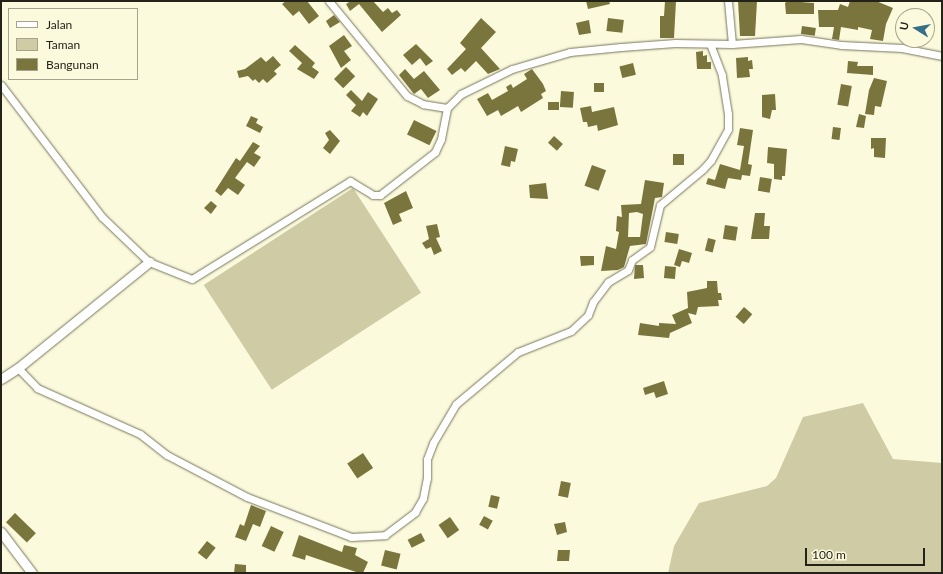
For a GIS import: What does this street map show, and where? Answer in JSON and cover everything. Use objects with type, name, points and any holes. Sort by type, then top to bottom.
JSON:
[{"type":"street","points":[[329,1],[407,96],[423,104],[447,108]]},
{"type":"street","points":[[728,1],[732,44]]},
{"type":"street","points":[[1,85],[102,217],[149,262],[192,279],[350,181],[373,195],[384,193],[435,152],[441,138],[447,108],[461,94],[485,80],[547,58],[621,47],[675,43],[732,44],[801,39],[841,44],[902,48],[942,56]]},
{"type":"street","points":[[18,368],[37,388],[140,434],[167,455],[246,497],[351,537],[385,535],[415,512],[423,498],[427,478],[427,459],[433,443],[456,404],[518,352],[571,331],[588,315],[593,302],[608,282],[628,270],[632,260],[650,247],[660,205],[703,169],[711,160],[728,129],[728,114],[722,75],[710,44]]},
{"type":"street","points":[[1,378],[18,368],[149,262]]},
{"type":"street","points":[[1,532],[32,573]]},
{"type":"green space","points":[[353,188],[421,293],[272,390],[204,285]]},
{"type":"green space","points":[[863,403],[893,459],[942,463],[942,573],[668,573],[674,546],[699,503],[767,486],[776,478],[803,417]]},
{"type":"building","points":[[286,1],[307,1],[319,16],[309,24],[299,11],[293,16],[282,4]]},
{"type":"building","points":[[351,1],[373,1],[383,12],[388,8],[392,13],[397,10],[401,15],[382,32],[359,4],[350,11],[346,4]]},
{"type":"building","points":[[586,1],[609,1],[610,4],[588,9]]},
{"type":"building","points":[[665,1],[676,1],[674,38],[660,38],[660,16],[664,16]]},
{"type":"building","points":[[738,1],[757,1],[755,36],[740,36]]},
{"type":"building","points":[[788,1],[814,3],[814,14],[786,14],[785,3]]},
{"type":"building","points":[[850,1],[876,1],[893,8],[886,24],[883,41],[870,39],[872,30],[858,27],[858,30],[841,27],[839,40],[832,39],[834,27],[819,27],[818,10],[838,10],[840,4],[848,7]]},
{"type":"building","points":[[334,15],[340,22],[330,28],[326,21]]},
{"type":"building","points":[[481,18],[496,32],[481,48],[500,69],[488,74],[476,61],[465,72],[461,68],[452,75],[447,69],[466,49],[460,43]]},
{"type":"building","points":[[608,18],[624,20],[622,33],[606,31]]},
{"type":"building","points":[[589,20],[591,33],[579,35],[576,23]]},
{"type":"building","points":[[802,26],[816,28],[815,36],[801,34]]},
{"type":"building","points":[[344,35],[352,46],[344,51],[351,60],[341,68],[329,46]]},
{"type":"building","points":[[416,44],[433,61],[426,66],[420,58],[412,65],[403,55]]},
{"type":"building","points":[[295,45],[315,63],[312,67],[319,72],[314,79],[297,69],[302,63],[289,51]]},
{"type":"building","points":[[703,51],[703,56],[707,55],[707,62],[711,62],[711,69],[697,69],[696,52]]},
{"type":"building","points":[[273,56],[281,65],[274,71],[277,74],[267,83],[263,79],[259,83],[255,79],[253,81],[248,76],[239,78],[237,71],[245,69],[261,57],[266,62]]},
{"type":"building","points":[[748,57],[748,61],[752,60],[753,69],[749,69],[750,77],[737,78],[736,58]]},
{"type":"building","points":[[848,61],[858,62],[857,66],[873,66],[873,75],[847,73]]},
{"type":"building","points":[[633,63],[636,75],[622,78],[619,66]]},
{"type":"building","points":[[346,67],[355,76],[343,88],[334,79]]},
{"type":"building","points":[[405,69],[414,79],[424,71],[440,90],[428,98],[421,89],[414,94],[399,75]]},
{"type":"building","points":[[532,69],[543,84],[546,91],[541,94],[543,98],[521,112],[518,106],[501,116],[498,110],[487,116],[477,99],[488,93],[492,100],[508,91],[506,87],[511,84],[513,88],[527,79],[524,74]]},
{"type":"building","points":[[874,78],[887,81],[881,107],[875,106],[874,115],[865,114],[869,90]]},
{"type":"building","points":[[594,83],[604,83],[604,92],[594,92]]},
{"type":"building","points":[[841,84],[852,86],[848,107],[837,105]]},
{"type":"building","points":[[351,90],[362,101],[368,92],[378,99],[367,116],[363,112],[360,117],[351,111],[356,105],[346,95]]},
{"type":"building","points":[[561,91],[574,92],[573,108],[560,107]]},
{"type":"building","points":[[775,94],[776,110],[772,110],[770,119],[762,117],[762,95]]},
{"type":"building","points":[[548,102],[559,102],[559,110],[548,110]]},
{"type":"building","points":[[591,106],[592,112],[614,107],[618,125],[598,131],[597,125],[588,127],[587,122],[583,122],[580,108]]},
{"type":"building","points":[[859,114],[866,116],[864,128],[856,127]]},
{"type":"building","points":[[251,116],[258,119],[256,123],[263,127],[260,133],[246,126]]},
{"type":"building","points":[[414,120],[436,131],[429,145],[407,134]]},
{"type":"building","points":[[833,127],[841,128],[839,140],[832,139]]},
{"type":"building","points":[[740,128],[753,130],[748,164],[752,165],[750,176],[742,175],[741,180],[728,178],[725,189],[706,184],[708,178],[715,180],[720,164],[740,170],[744,146],[737,145]]},
{"type":"building","points":[[330,130],[340,141],[330,154],[323,148],[329,140],[325,133]]},
{"type":"building","points":[[554,136],[563,144],[557,151],[548,143]]},
{"type":"building","points":[[871,138],[886,138],[885,158],[874,157],[874,148],[871,149]]},
{"type":"building","points":[[253,142],[260,146],[254,153],[261,157],[254,167],[247,162],[235,178],[245,185],[238,195],[228,188],[221,196],[215,191],[236,158],[240,161]]},
{"type":"building","points":[[505,146],[518,149],[515,162],[511,161],[510,167],[501,165]]},
{"type":"building","points":[[768,147],[787,149],[785,176],[782,176],[782,180],[774,179],[774,164],[767,163]]},
{"type":"building","points":[[673,154],[684,154],[684,165],[673,165]]},
{"type":"building","points":[[592,165],[606,170],[599,191],[584,186]]},
{"type":"building","points":[[760,177],[772,179],[770,193],[758,191]]},
{"type":"building","points":[[645,180],[664,183],[662,197],[655,198],[646,244],[630,246],[624,267],[618,270],[601,271],[606,246],[616,249],[619,232],[616,231],[617,216],[622,217],[621,205],[641,204]],"holes":[[[637,212],[643,214],[640,237],[628,237],[629,213]]]},
{"type":"building","points":[[546,183],[548,199],[530,198],[529,185]]},
{"type":"building","points":[[406,191],[413,208],[399,214],[402,221],[393,225],[384,203]]},
{"type":"building","points":[[211,201],[217,206],[211,214],[204,208]]},
{"type":"building","points":[[755,213],[765,213],[764,226],[770,226],[769,239],[751,239]]},
{"type":"building","points":[[437,224],[440,237],[436,238],[442,251],[434,255],[431,247],[426,249],[422,243],[429,239],[426,226]]},
{"type":"building","points":[[725,225],[738,227],[736,241],[723,239]]},
{"type":"building","points":[[666,232],[679,234],[677,244],[664,242]]},
{"type":"building","points":[[708,238],[716,240],[713,253],[705,251]]},
{"type":"building","points":[[679,249],[692,253],[689,263],[682,261],[680,267],[674,265]]},
{"type":"building","points":[[580,256],[594,256],[594,265],[581,266]]},
{"type":"building","points":[[635,265],[643,265],[644,278],[634,279]]},
{"type":"building","points":[[665,266],[676,267],[675,279],[664,278]]},
{"type":"building","points":[[707,281],[717,281],[718,293],[721,293],[722,300],[718,300],[719,306],[698,307],[696,315],[688,313],[692,323],[670,333],[669,338],[638,335],[640,323],[659,326],[659,323],[676,324],[672,315],[688,308],[687,292],[707,288]]},
{"type":"building","points":[[744,307],[752,314],[744,324],[735,317]]},
{"type":"building","points":[[664,381],[668,394],[656,398],[654,392],[645,395],[643,388]]},
{"type":"building","points":[[363,453],[373,468],[357,479],[347,464]]},
{"type":"building","points":[[561,481],[571,483],[568,498],[558,496]]},
{"type":"building","points":[[491,495],[500,497],[497,509],[488,507]]},
{"type":"building","points":[[251,505],[266,511],[260,527],[253,524],[246,541],[235,537],[240,524],[244,526]]},
{"type":"building","points":[[15,513],[36,533],[27,542],[6,522]]},
{"type":"building","points":[[484,516],[493,521],[488,530],[479,525]]},
{"type":"building","points":[[450,517],[459,530],[448,538],[439,525]]},
{"type":"building","points":[[565,522],[567,532],[557,535],[554,524]]},
{"type":"building","points":[[271,526],[284,532],[274,552],[262,546]]},
{"type":"building","points":[[421,533],[425,541],[412,548],[408,540]]},
{"type":"building","points":[[299,535],[342,552],[344,545],[357,548],[355,555],[368,562],[363,573],[359,573],[306,555],[305,560],[292,556]]},
{"type":"building","points":[[207,541],[216,548],[206,560],[198,553]]},
{"type":"building","points":[[385,550],[401,554],[397,569],[381,566]]},
{"type":"building","points":[[558,550],[570,550],[569,561],[557,561]]},
{"type":"building","points":[[235,564],[246,565],[246,573],[234,573]]}]
